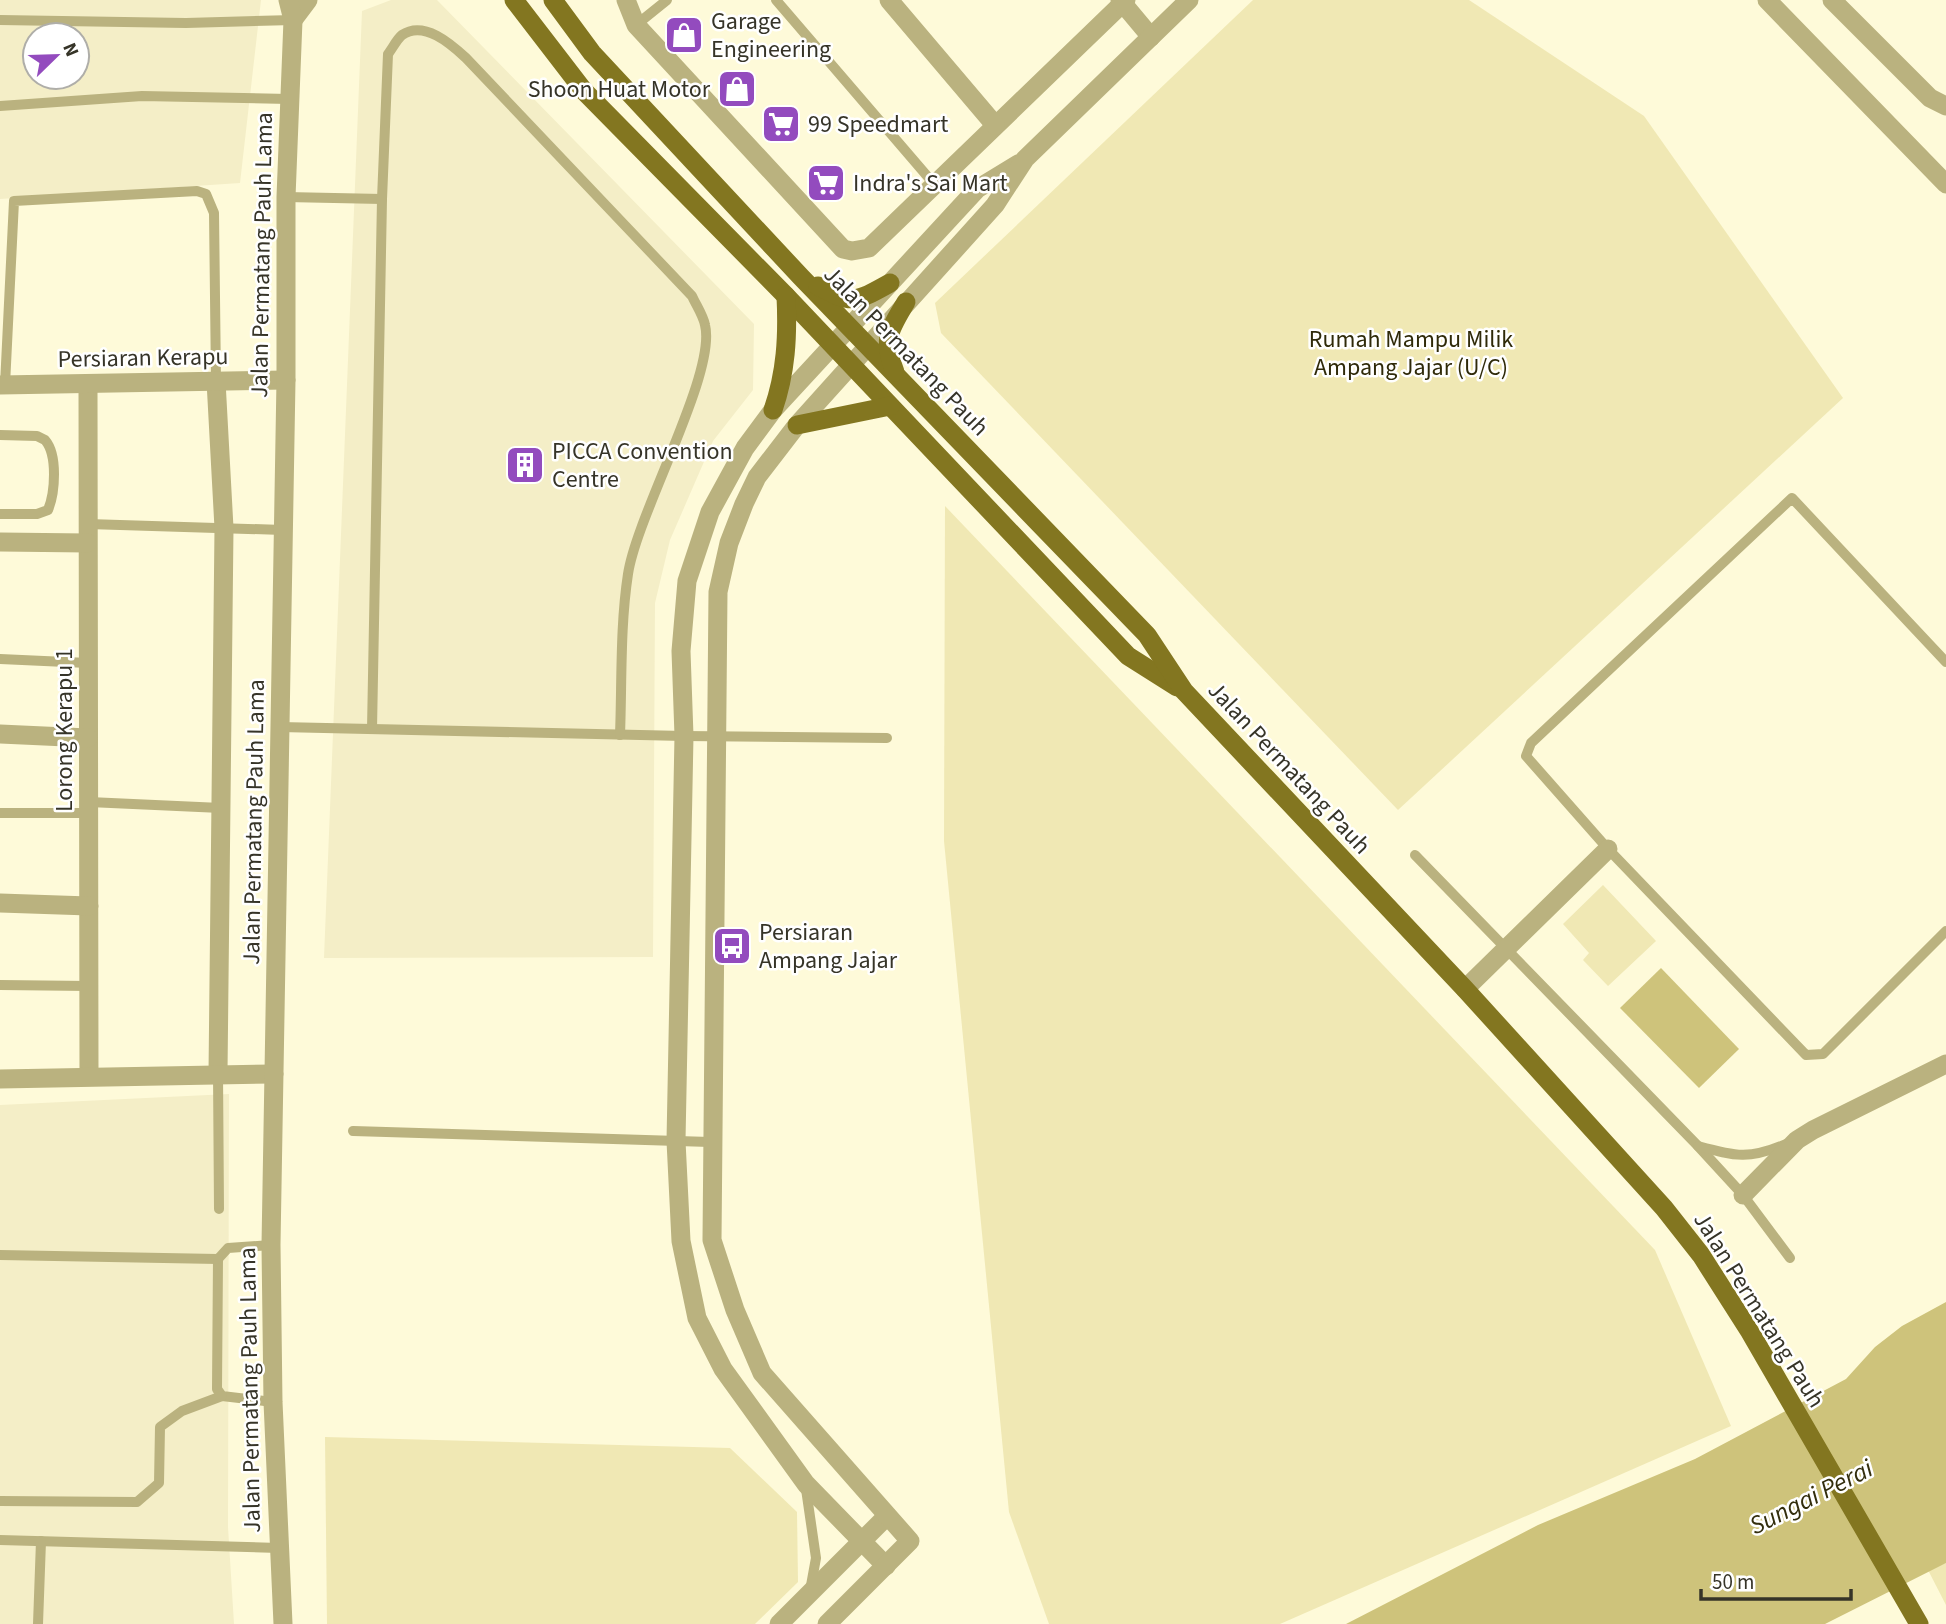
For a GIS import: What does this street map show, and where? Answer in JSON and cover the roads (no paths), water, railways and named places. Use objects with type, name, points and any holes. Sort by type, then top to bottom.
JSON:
[{"type":"main road","points":[[514,0],[584,91],[786,296],[1128,656],[1184,691]]},
{"type":"main road","name":"Jalan Permatang Pauh","points":[[553,0],[592,53],[801,277],[1147,635],[1184,691],[1465,989],[1679,1227],[1729,1299],[1919,1624]]},
{"type":"main road","points":[[801,277],[845,301],[862,299],[890,283]]},
{"type":"main road","points":[[773,410],[785,376],[788,333],[786,296]]},
{"type":"main road","points":[[896,376],[887,353],[887,334],[906,302]]},
{"type":"main road","points":[[797,425],[890,405]]},
{"type":"street","name":"Jalan Permatang Pauh Lama","points":[[283,1624],[273,1402],[271,1245],[286,380],[286,197],[293,20],[288,0]]},
{"type":"street","points":[[293,20],[308,0]]},
{"type":"street","points":[[626,0],[636,25],[843,249],[852,251],[869,248],[1123,1],[1151,37]]},
{"type":"street","points":[[889,0],[995,125]]},
{"type":"street","points":[[886,1566],[806,1484],[723,1369],[697,1318],[681,1241],[676,1142],[684,736],[681,651],[687,581],[709,512],[745,448],[773,410],[977,189],[1025,159],[1189,0]]},
{"type":"street","points":[[1767,0],[1946,184]]},
{"type":"street","points":[[1832,0],[1930,98],[1946,106]]},
{"type":"street","points":[[827,1624],[910,1541],[762,1373],[735,1310],[712,1240],[710,1142],[718,592],[729,542],[757,477],[797,425],[995,205],[1025,159]]},
{"type":"street","name":"Persiaran Kerapu","points":[[3,385],[286,380]]},
{"type":"street","points":[[216,382],[224,528],[218,1073]]},
{"type":"street","name":"Lorong Kerapu 1","points":[[88,384],[89,1076]]},
{"type":"street","points":[[0,542],[88,533]]},
{"type":"street","points":[[0,734],[88,738]]},
{"type":"street","points":[[1465,989],[1608,849]]},
{"type":"street","points":[[0,903],[89,906]]},
{"type":"street","points":[[1743,1195],[1797,1140],[1946,1064]]},
{"type":"street","points":[[0,1079],[274,1074]]},
{"type":"street","points":[[779,1624],[887,1516]]},
{"type":"lane","points":[[636,25],[667,0]]},
{"type":"lane","points":[[776,0],[934,184]]},
{"type":"lane","points":[[0,20],[186,23],[293,20]]},
{"type":"lane","points":[[372,729],[382,200],[388,54],[401,35],[420,30],[446,39],[466,58],[692,296],[706,326],[704,355],[696,386],[651,498],[628,573],[620,735]]},
{"type":"lane","points":[[0,106],[142,96],[289,99]]},
{"type":"lane","points":[[0,202],[197,191],[206,194],[215,213],[216,382]]},
{"type":"lane","points":[[286,197],[382,200]]},
{"type":"lane","points":[[3,385],[14,201]]},
{"type":"lane","points":[[0,435],[37,436],[46,440],[51,453],[53,484],[48,510],[37,514],[0,514]]},
{"type":"lane","points":[[1946,662],[1792,498],[1531,743],[1526,755],[1608,849],[1806,1055],[1823,1054],[1946,931]]},
{"type":"lane","points":[[88,533],[224,528],[283,530]]},
{"type":"lane","points":[[0,659],[88,663]]},
{"type":"lane","points":[[280,727],[887,738]]},
{"type":"lane","points":[[0,813],[89,808],[221,808]]},
{"type":"lane","points":[[1415,855],[1698,1146],[1743,1195],[1790,1258]]},
{"type":"lane","points":[[0,985],[89,986]]},
{"type":"lane","points":[[218,1073],[219,1209]]},
{"type":"lane","points":[[353,1131],[710,1142]]},
{"type":"lane","points":[[1698,1146],[1737,1157],[1771,1151],[1797,1140]]},
{"type":"lane","points":[[222,1396],[217,1389],[218,1259],[228,1248],[271,1245]]},
{"type":"lane","points":[[0,1255],[218,1259]]},
{"type":"lane","points":[[0,1501],[137,1502],[159,1483],[160,1427],[182,1411],[222,1396],[273,1402]]},
{"type":"lane","points":[[806,1484],[816,1558],[810,1594]]},
{"type":"lane","points":[[0,1540],[279,1548]]},
{"type":"lane","points":[[38,1624],[41,1541]]},
{"type":"water","points":[[1661,968],[1739,1049],[1699,1088],[1620,1008]]},
{"type":"water","name":"Sungai Perai","points":[[1946,1302],[1946,1563],[1825,1624],[1346,1624],[1538,1525],[1695,1459],[1846,1379],[1875,1347],[1902,1326]]},
{"type":"place","name":"Garage Engineering","points":[[684,35]]},
{"type":"place","name":"Shoon Huat Motor","points":[[737,89]]},
{"type":"place","name":"99 Speedmart","points":[[781,124]]},
{"type":"place","name":"Indra's Sai Mart","points":[[826,183]]},
{"type":"place","name":"PICCA Convention Centre","points":[[525,465]]},
{"type":"place","name":"Persiaran Ampang Jajar","points":[[732,946]]},
{"type":"park label","name":"Rumah Mampu Milik Ampang Jajar (U/C)","points":[[1411,353]]}]
